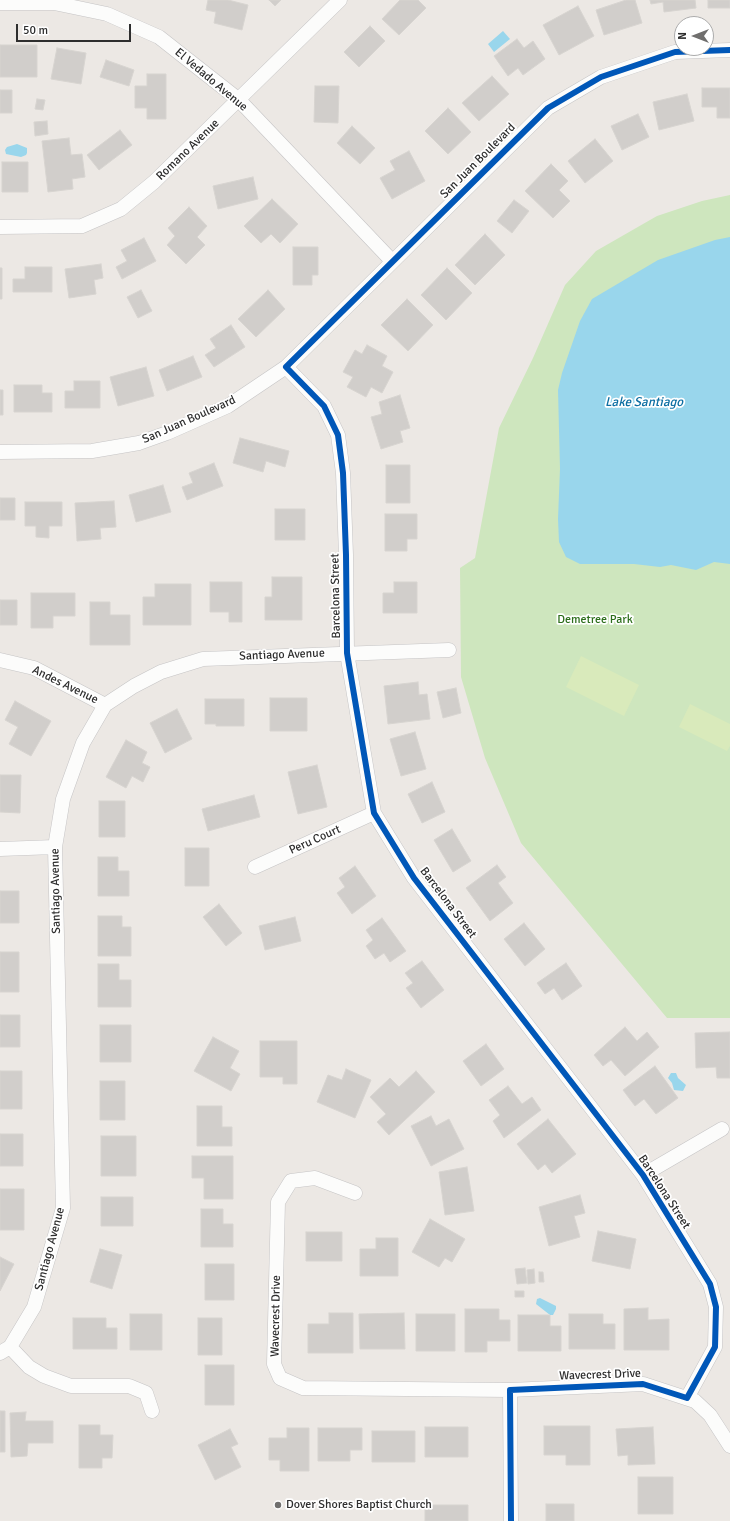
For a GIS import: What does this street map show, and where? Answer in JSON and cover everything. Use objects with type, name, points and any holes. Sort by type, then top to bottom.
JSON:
[{"type":"street","name":"Romano Avenue","points":[[0,227],[82,226],[121,209],[154,182],[340,0]]},
{"type":"street","name":"El Vedado Avenue","points":[[0,3],[54,3],[108,14],[159,37],[238,100],[392,261]]},
{"type":"street","name":"San Juan Boulevard","points":[[0,452],[92,451],[139,443],[167,433],[228,406],[286,367],[548,108],[601,77],[675,52],[730,50]]},
{"type":"street","name":"Barcelona Street","points":[[286,367],[324,406],[338,435],[343,473],[347,653],[374,813],[414,878],[643,1176],[710,1284],[716,1307],[715,1347],[688,1398]]},
{"type":"street","name":"Santiago Avenue","points":[[5,1350],[34,1307],[63,1208],[54,847],[63,799],[82,743],[105,705],[134,686],[161,672],[203,659],[449,650]]},
{"type":"street","name":"Andes Avenue","points":[[0,660],[34,668],[105,705]]},
{"type":"street","name":"Peru Court","points":[[255,867],[374,813]]},
{"type":"street","points":[[0,848],[54,847]]},
{"type":"street","points":[[643,1176],[722,1129]]},
{"type":"street","name":"Wavecrest Drive","points":[[355,1193],[315,1178],[292,1181],[278,1202],[274,1364],[280,1378],[303,1388],[510,1390],[643,1384],[695,1401],[710,1415],[730,1446]]},
{"type":"street","points":[[5,1350],[39,1373],[71,1386],[129,1386],[146,1394],[152,1411]]},
{"type":"street","points":[[510,1390],[511,1521]]},
{"type":"green space","name":"Demetree Park","points":[[730,195],[730,1018],[667,1018],[521,843],[485,758],[461,677],[460,568],[475,558],[499,428],[533,358],[565,285],[596,251],[657,216],[702,201]]},
{"type":"green space","points":[[581,656],[639,685],[624,716],[566,687]]},
{"type":"green space","points":[[690,704],[730,724],[730,746],[727,751],[679,727]]},
{"type":"water","points":[[503,31],[510,39],[494,52],[488,44]]},
{"type":"water","points":[[17,144],[27,148],[26,155],[21,157],[6,154],[5,150],[7,147]]},
{"type":"water","name":"Lake Santiago","points":[[730,237],[730,564],[714,562],[696,570],[671,565],[660,567],[634,564],[580,564],[566,557],[559,542],[558,519],[560,469],[558,390],[562,373],[580,321],[592,299],[658,260],[715,240]]},
{"type":"water","points":[[671,1073],[676,1073],[678,1078],[686,1085],[683,1091],[674,1090],[672,1083],[668,1078]]},
{"type":"water","points":[[540,1298],[556,1306],[553,1315],[550,1315],[536,1304],[537,1299]]},
{"type":"building","points":[[208,0],[228,0],[248,5],[242,30],[214,23],[216,12],[206,10]]},
{"type":"building","points":[[269,0],[281,0],[275,6]]},
{"type":"building","points":[[400,0],[418,0],[426,8],[399,35],[382,19]]},
{"type":"building","points":[[626,0],[635,0],[642,23],[604,35],[596,10]]},
{"type":"building","points":[[650,0],[695,0],[696,8],[664,12],[663,2],[651,4]]},
{"type":"building","points":[[708,0],[730,0],[730,8],[708,8]]},
{"type":"building","points":[[578,6],[594,36],[559,55],[543,25]]},
{"type":"building","points":[[370,26],[385,41],[359,67],[344,52]]},
{"type":"building","points":[[517,39],[524,48],[533,41],[545,59],[523,75],[518,68],[508,76],[494,56]]},
{"type":"building","points":[[0,45],[37,45],[37,77],[0,77]]},
{"type":"building","points":[[57,48],[86,53],[81,84],[51,79]]},
{"type":"building","points":[[106,60],[134,70],[129,86],[100,77]]},
{"type":"building","points":[[147,74],[166,74],[166,119],[147,119],[147,108],[135,108],[135,86],[147,86]]},
{"type":"building","points":[[492,76],[509,94],[479,121],[462,103]]},
{"type":"building","points":[[315,86],[339,86],[338,123],[314,122]]},
{"type":"building","points":[[702,88],[730,88],[730,118],[717,118],[717,107],[702,107]]},
{"type":"building","points":[[0,90],[12,90],[12,113],[0,113]]},
{"type":"building","points":[[687,94],[694,121],[659,130],[653,102]]},
{"type":"building","points":[[37,99],[45,100],[43,110],[35,109]]},
{"type":"building","points":[[448,108],[471,132],[448,154],[425,131]]},
{"type":"building","points":[[638,114],[649,137],[622,150],[611,126]]},
{"type":"building","points":[[47,121],[48,134],[35,136],[34,122]]},
{"type":"building","points":[[352,126],[375,148],[360,164],[337,143]]},
{"type":"building","points":[[120,130],[132,145],[99,170],[87,155]]},
{"type":"building","points":[[69,138],[71,155],[82,154],[85,177],[72,179],[73,189],[48,192],[42,141]]},
{"type":"building","points":[[595,139],[613,161],[585,183],[568,161]]},
{"type":"building","points":[[409,151],[425,181],[392,199],[380,178],[395,170],[390,161]]},
{"type":"building","points":[[2,162],[28,162],[28,192],[2,192]]},
{"type":"building","points":[[551,164],[568,181],[559,190],[570,201],[553,218],[525,191]]},
{"type":"building","points":[[253,177],[258,199],[218,209],[213,186]]},
{"type":"building","points":[[272,199],[298,224],[280,243],[271,234],[261,243],[244,226]]},
{"type":"building","points":[[514,200],[529,211],[512,233],[497,221]]},
{"type":"building","points":[[189,207],[207,226],[197,237],[205,245],[186,264],[167,245],[175,236],[168,228]]},
{"type":"building","points":[[485,234],[505,255],[475,285],[455,265]]},
{"type":"building","points":[[144,238],[156,261],[122,279],[116,267],[127,261],[121,250]]},
{"type":"building","points":[[293,247],[318,247],[318,275],[312,275],[312,285],[293,285]]},
{"type":"building","points":[[101,264],[103,278],[94,280],[96,294],[69,298],[65,269]]},
{"type":"building","points":[[25,267],[52,267],[52,292],[13,292],[13,279],[25,279]]},
{"type":"building","points":[[0,268],[2,268],[2,299],[0,299]]},
{"type":"building","points":[[447,268],[472,293],[446,320],[421,295]]},
{"type":"building","points":[[141,290],[152,311],[138,318],[127,297]]},
{"type":"building","points":[[268,290],[285,309],[256,337],[238,319]]},
{"type":"building","points":[[407,299],[433,325],[408,351],[381,325]]},
{"type":"building","points":[[231,325],[245,347],[214,367],[205,355],[216,348],[210,339]]},
{"type":"building","points":[[367,345],[387,356],[382,366],[393,372],[382,393],[371,387],[366,397],[347,387],[353,377],[343,372],[355,350],[362,354]]},
{"type":"building","points":[[193,356],[202,377],[167,391],[159,370]]},
{"type":"building","points":[[146,367],[154,396],[118,406],[110,377]]},
{"type":"building","points":[[74,381],[100,381],[100,408],[65,408],[65,391],[74,391]]},
{"type":"building","points":[[14,385],[42,385],[42,393],[52,393],[52,412],[14,412]]},
{"type":"building","points":[[0,390],[3,390],[3,415],[0,415]]},
{"type":"building","points":[[400,395],[410,428],[400,431],[403,442],[381,449],[371,417],[382,414],[379,402]]},
{"type":"building","points":[[240,438],[289,451],[285,467],[266,461],[263,472],[233,463]]},
{"type":"building","points":[[214,463],[223,486],[187,500],[182,487],[193,483],[189,473]]},
{"type":"building","points":[[386,465],[410,465],[410,503],[386,503]]},
{"type":"building","points":[[163,485],[171,512],[136,522],[129,495]]},
{"type":"building","points":[[0,498],[15,498],[15,520],[0,520]]},
{"type":"building","points":[[114,501],[116,527],[100,528],[101,539],[77,541],[75,503]]},
{"type":"building","points":[[25,502],[62,502],[62,526],[49,526],[49,538],[36,537],[36,526],[25,526]]},
{"type":"building","points":[[275,509],[305,509],[305,540],[275,540]]},
{"type":"building","points":[[385,514],[417,514],[417,539],[407,539],[407,551],[385,551]]},
{"type":"building","points":[[272,577],[302,577],[302,620],[265,620],[265,597],[272,597]]},
{"type":"building","points":[[210,582],[242,582],[242,622],[229,622],[229,612],[210,612]]},
{"type":"building","points":[[394,582],[417,582],[417,613],[383,613],[383,593],[394,593]]},
{"type":"building","points":[[155,584],[191,584],[191,625],[143,625],[143,597],[155,597]]},
{"type":"building","points":[[31,593],[75,593],[75,616],[53,616],[53,628],[31,628]]},
{"type":"building","points":[[0,600],[17,600],[17,625],[0,625]]},
{"type":"building","points":[[90,602],[110,602],[110,615],[130,615],[130,645],[90,645]]},
{"type":"building","points":[[418,682],[419,695],[427,694],[430,719],[388,724],[384,686]]},
{"type":"building","points":[[456,688],[461,713],[443,718],[437,692]]},
{"type":"building","points":[[270,698],[307,698],[307,731],[270,731]]},
{"type":"building","points":[[205,699],[244,699],[244,726],[216,726],[216,724],[205,724]]},
{"type":"building","points":[[15,701],[51,721],[31,756],[9,744],[18,727],[5,720]]},
{"type":"building","points":[[177,709],[192,739],[165,753],[150,723]]},
{"type":"building","points":[[415,732],[426,769],[401,776],[390,739]]},
{"type":"building","points":[[126,740],[147,752],[142,763],[150,767],[143,782],[132,776],[126,788],[106,777]]},
{"type":"building","points":[[317,765],[327,807],[298,814],[288,772]]},
{"type":"building","points":[[0,775],[21,775],[20,813],[0,812]]},
{"type":"building","points":[[432,782],[445,812],[422,823],[408,794]]},
{"type":"building","points":[[254,795],[260,817],[208,831],[202,809]]},
{"type":"building","points":[[99,801],[125,801],[125,837],[99,837]]},
{"type":"building","points":[[452,829],[471,861],[453,872],[434,840]]},
{"type":"building","points":[[185,848],[209,848],[209,886],[185,886]]},
{"type":"building","points":[[98,857],[118,857],[118,871],[129,871],[129,896],[98,896]]},
{"type":"building","points":[[497,865],[506,877],[498,883],[513,903],[490,921],[466,888]]},
{"type":"building","points":[[355,866],[376,896],[352,914],[337,893],[345,887],[339,878]]},
{"type":"building","points":[[0,891],[19,891],[19,923],[0,923]]},
{"type":"building","points":[[219,904],[242,933],[226,946],[203,917]]},
{"type":"building","points":[[98,916],[122,916],[122,927],[131,927],[131,956],[98,956]]},
{"type":"building","points":[[295,917],[301,941],[265,950],[259,926]]},
{"type":"building","points":[[382,918],[406,951],[390,962],[384,953],[375,959],[366,946],[373,940],[366,930]]},
{"type":"building","points":[[524,923],[545,949],[525,966],[504,939]]},
{"type":"building","points":[[0,952],[19,952],[19,992],[0,992]]},
{"type":"building","points":[[422,961],[444,990],[421,1008],[406,988],[413,983],[405,973]]},
{"type":"building","points":[[566,963],[582,986],[562,1000],[554,988],[545,994],[537,983]]},
{"type":"building","points":[[98,964],[119,964],[119,980],[131,980],[131,1007],[98,1007]]},
{"type":"building","points":[[0,1015],[20,1015],[20,1047],[0,1047]]},
{"type":"building","points":[[100,1025],[131,1025],[131,1062],[100,1062]]},
{"type":"building","points":[[625,1027],[637,1041],[647,1032],[659,1047],[625,1076],[611,1060],[603,1066],[594,1055]]},
{"type":"building","points":[[730,1032],[730,1078],[717,1078],[716,1067],[696,1068],[695,1033]]},
{"type":"building","points":[[213,1037],[239,1051],[230,1068],[240,1074],[231,1091],[194,1071]]},
{"type":"building","points":[[260,1041],[297,1041],[297,1084],[283,1084],[283,1077],[260,1077]]},
{"type":"building","points":[[486,1044],[504,1069],[481,1086],[463,1061]]},
{"type":"building","points":[[655,1066],[678,1098],[656,1114],[644,1099],[635,1106],[623,1090]]},
{"type":"building","points":[[346,1069],[371,1080],[355,1118],[317,1102],[328,1075],[342,1080]]},
{"type":"building","points":[[0,1071],[22,1071],[22,1109],[0,1109]]},
{"type":"building","points":[[416,1071],[435,1092],[389,1135],[377,1122],[386,1114],[370,1097],[390,1078],[399,1087]]},
{"type":"building","points":[[100,1081],[125,1081],[125,1120],[100,1120]]},
{"type":"building","points":[[508,1086],[522,1104],[532,1097],[541,1110],[504,1138],[493,1121],[500,1115],[489,1100]]},
{"type":"building","points":[[197,1106],[222,1106],[222,1127],[232,1127],[232,1146],[197,1146]]},
{"type":"building","points":[[431,1116],[436,1126],[449,1119],[464,1149],[431,1166],[411,1126]]},
{"type":"building","points":[[548,1119],[576,1154],[552,1173],[545,1164],[538,1170],[517,1144]]},
{"type":"building","points":[[0,1134],[23,1134],[23,1166],[0,1166]]},
{"type":"building","points":[[101,1136],[136,1136],[136,1176],[101,1176]]},
{"type":"building","points":[[192,1156],[233,1156],[233,1199],[204,1199],[204,1178],[192,1178]]},
{"type":"building","points":[[467,1167],[474,1211],[445,1215],[439,1172]]},
{"type":"building","points":[[0,1189],[24,1189],[24,1230],[0,1230]]},
{"type":"building","points":[[580,1195],[585,1213],[574,1216],[580,1237],[549,1246],[539,1207]]},
{"type":"building","points":[[101,1197],[133,1197],[133,1226],[101,1226]]},
{"type":"building","points":[[201,1209],[223,1209],[223,1224],[233,1224],[233,1247],[201,1247]]},
{"type":"building","points":[[430,1219],[465,1239],[452,1262],[445,1258],[439,1267],[412,1252]]},
{"type":"building","points":[[598,1231],[636,1239],[630,1269],[592,1261]]},
{"type":"building","points":[[306,1232],[342,1232],[342,1261],[306,1261]]},
{"type":"building","points":[[376,1238],[398,1238],[398,1276],[360,1276],[360,1249],[376,1249]]},
{"type":"building","points":[[100,1249],[122,1255],[112,1289],[90,1282]]},
{"type":"building","points":[[0,1257],[14,1264],[0,1291]]},
{"type":"building","points":[[205,1264],[234,1264],[234,1300],[205,1300]]},
{"type":"building","points":[[525,1268],[527,1283],[517,1284],[515,1269]]},
{"type":"building","points":[[534,1269],[535,1283],[528,1284],[527,1270]]},
{"type":"building","points":[[539,1272],[543,1272],[544,1282],[539,1282]]},
{"type":"building","points":[[515,1291],[524,1291],[524,1297],[515,1297]]},
{"type":"building","points":[[648,1308],[648,1320],[669,1319],[669,1350],[624,1350],[624,1309]]},
{"type":"building","points":[[465,1309],[499,1309],[499,1320],[510,1320],[510,1341],[487,1341],[487,1352],[465,1352]]},
{"type":"building","points":[[329,1313],[353,1313],[353,1353],[308,1353],[308,1324],[329,1324]]},
{"type":"building","points":[[404,1313],[405,1349],[360,1349],[359,1314]]},
{"type":"building","points":[[130,1314],[162,1314],[162,1350],[130,1350]]},
{"type":"building","points":[[416,1314],[455,1314],[455,1351],[416,1351]]},
{"type":"building","points":[[569,1314],[603,1314],[603,1324],[615,1324],[615,1349],[569,1349]]},
{"type":"building","points":[[518,1315],[550,1315],[550,1326],[561,1326],[561,1351],[518,1351]]},
{"type":"building","points":[[73,1318],[106,1318],[106,1328],[117,1328],[117,1349],[73,1349]]},
{"type":"building","points":[[198,1318],[222,1318],[222,1355],[198,1355]]},
{"type":"building","points":[[205,1365],[234,1365],[234,1405],[205,1405]]},
{"type":"building","points":[[0,1411],[5,1411],[5,1452],[0,1452]]},
{"type":"building","points":[[26,1412],[25,1421],[53,1421],[53,1443],[28,1443],[27,1456],[11,1457],[10,1413]]},
{"type":"building","points":[[79,1425],[100,1425],[100,1435],[113,1435],[112,1458],[102,1458],[102,1468],[79,1468]]},
{"type":"building","points":[[544,1426],[590,1426],[590,1465],[566,1465],[566,1455],[544,1455]]},
{"type":"building","points":[[425,1427],[468,1427],[468,1457],[425,1457]]},
{"type":"building","points":[[653,1427],[655,1464],[628,1465],[628,1455],[618,1456],[616,1429]]},
{"type":"building","points":[[287,1428],[309,1428],[309,1471],[280,1471],[280,1460],[269,1460],[269,1438],[287,1438]]},
{"type":"building","points":[[318,1428],[362,1428],[362,1450],[350,1450],[350,1461],[318,1461]]},
{"type":"building","points":[[230,1429],[238,1444],[231,1447],[241,1467],[215,1480],[198,1445]]},
{"type":"building","points":[[372,1431],[415,1431],[415,1462],[372,1462]]},
{"type":"building","points":[[638,1477],[673,1477],[673,1514],[638,1514]]},
{"type":"building","points":[[546,1504],[574,1504],[574,1521],[546,1521]]},
{"type":"building","points":[[425,1505],[468,1505],[468,1521],[425,1521]]},
{"type":"cycle path","points":[[511,1521],[510,1390],[643,1384],[687,1398],[715,1347],[716,1307],[710,1284],[643,1175],[414,878],[374,813],[347,653],[343,473],[338,435],[324,406],[286,367],[548,108],[601,77],[675,52],[730,50]]},
{"type":"place","name":"Dover Shores Baptist Church","points":[[278,1505]]}]
